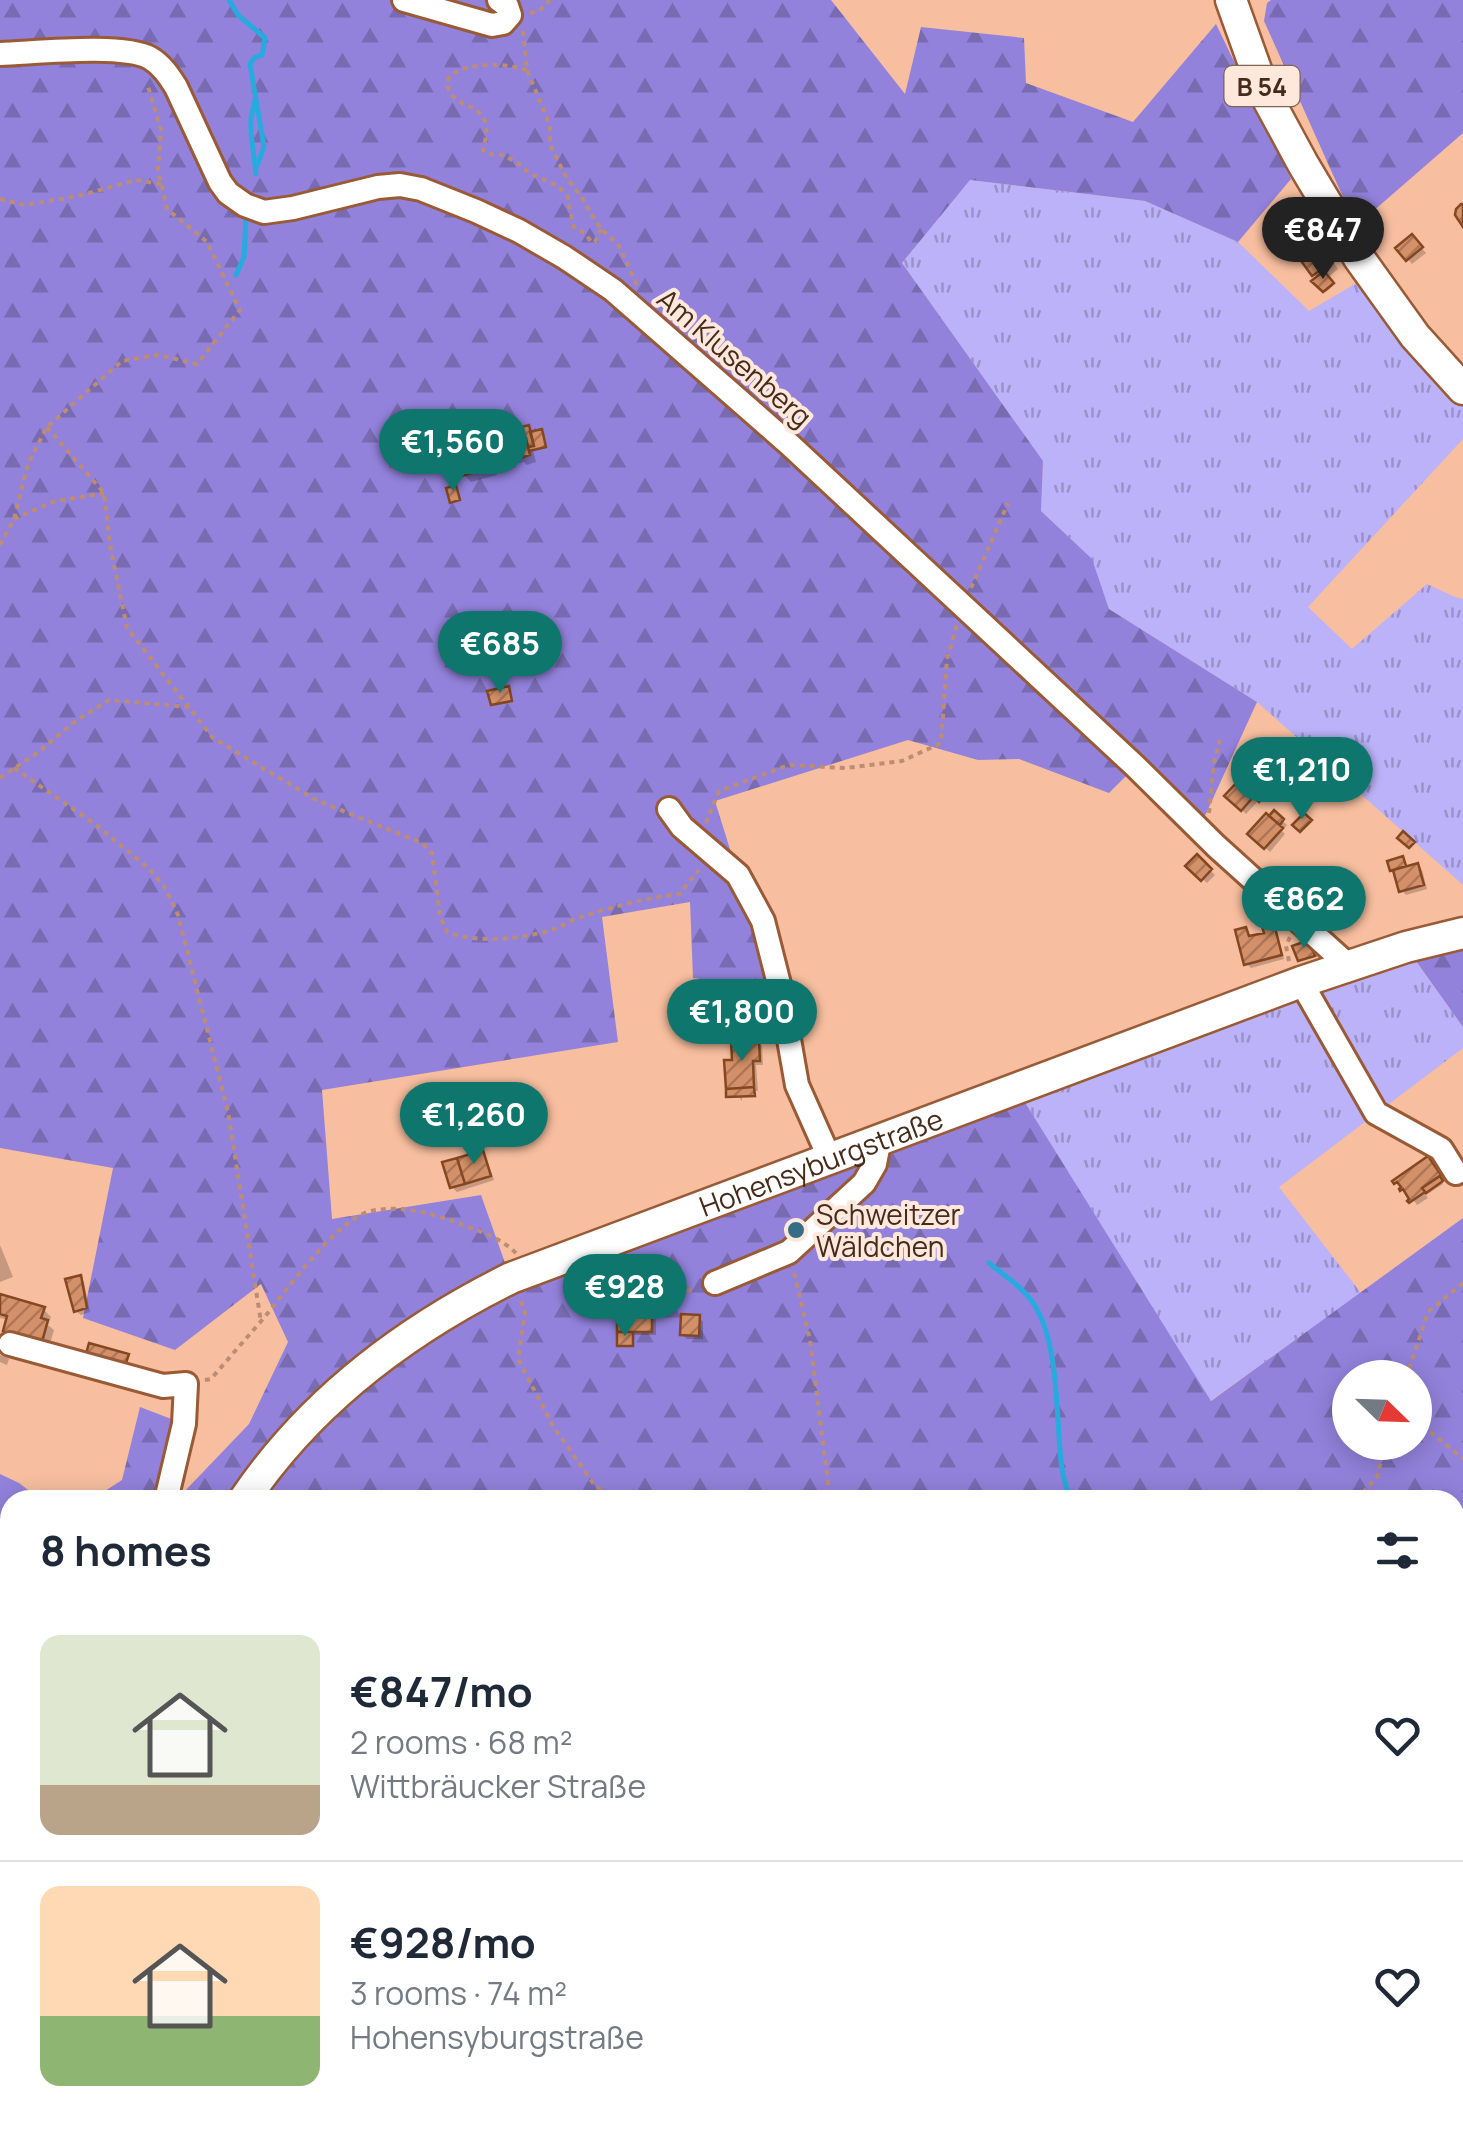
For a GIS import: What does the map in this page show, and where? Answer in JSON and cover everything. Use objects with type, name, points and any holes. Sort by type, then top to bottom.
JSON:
[{"type":"main road","name":"B 54","points":[[1230,1],[1264,92],[1358,258],[1415,336],[1463,389]]},
{"type":"main road","name":"Hohensyburgstraße","points":[[252,1490],[298,1434],[358,1375],[446,1312],[829,1157],[1297,984],[1406,947],[1463,933]]},
{"type":"street","points":[[404,0],[492,25],[504,23],[510,15],[500,0]]},
{"type":"street","points":[[0,54],[113,50],[139,54]]},
{"type":"street","name":"Am Klusenberg","points":[[139,54],[167,73],[220,182],[244,205],[273,212],[378,186],[421,189],[476,211],[564,256],[613,290],[790,445],[1208,838],[1350,966]]},
{"type":"street","points":[[669,808],[674,818],[738,876],[763,921],[780,988],[797,1086],[829,1157]]},
{"type":"street","points":[[1297,984],[1376,1113],[1440,1149],[1456,1172]]},
{"type":"street","points":[[715,1283],[789,1252],[864,1183],[875,1164],[880,1138]]},
{"type":"street","points":[[10,1344],[163,1386],[186,1384],[184,1424],[168,1490]]},
{"type":"path","points":[[550,0],[539,10],[521,16],[527,70],[550,126],[550,145],[565,175],[628,262],[642,298],[641,313]]},
{"type":"path","points":[[0,545],[14,519],[28,464],[47,427],[122,362],[158,355],[198,364],[240,310],[207,242],[167,208],[158,169],[161,130],[139,54]]},
{"type":"path","points":[[527,70],[474,65],[454,72],[446,84],[458,101],[473,107],[486,122],[483,150],[487,154],[503,155],[529,174],[558,186],[566,196],[574,227],[592,242],[601,229]]},
{"type":"path","points":[[0,198],[25,204],[78,196],[136,180],[161,184]]},
{"type":"path","points":[[47,427],[104,494],[127,628],[213,738],[316,800],[422,843],[432,852],[440,916],[447,932],[463,938],[498,940],[554,929],[575,918],[679,894],[694,878],[706,847],[706,820],[719,791],[790,766],[846,768],[902,760],[942,743],[947,660],[962,607],[1008,503]]},
{"type":"path","points":[[14,519],[52,502],[104,494]]},
{"type":"path","points":[[0,778],[109,700],[189,708]]},
{"type":"path","points":[[1208,838],[1210,790],[1220,740]]},
{"type":"path","points":[[14,768],[147,867],[164,886],[178,915],[228,1112],[261,1322]]},
{"type":"path","points":[[1297,984],[1286,946],[1298,918]]},
{"type":"path","points":[[186,1384],[211,1379],[331,1238],[354,1218],[371,1211],[434,1214],[480,1231],[509,1245],[535,1274],[594,1279],[660,1292],[696,1290],[715,1283]]},
{"type":"path","points":[[789,1252],[810,1340],[829,1490]]},
{"type":"path","points":[[535,1274],[518,1359],[553,1426],[601,1490]]},
{"type":"path","points":[[1412,1360],[1428,1312],[1463,1283]]},
{"type":"path","points":[[1432,1433],[1463,1460]]},
{"type":"path","points":[[1365,1490],[1377,1477],[1381,1460]]},
{"type":"green space","points":[[0,0],[831,0],[905,94],[921,27],[1024,38],[1026,83],[1133,122],[1216,24],[1291,179],[1238,242],[1145,201],[970,180],[902,263],[1043,461],[1041,511],[1092,559],[1109,609],[1257,702],[1199,829],[1136,766],[1109,793],[1019,759],[978,760],[908,740],[715,801],[780,988],[693,978],[690,902],[602,917],[618,1042],[322,1090],[332,1219],[481,1195],[510,1277],[1016,1088],[1211,1401],[1463,1218],[1463,1490],[186,1490],[249,1424],[288,1342],[261,1284],[175,1350],[83,1318],[113,1168],[0,1148]]},
{"type":"green space","points":[[1271,0],[1463,0],[1463,133],[1356,226],[1264,21]]},
{"type":"green space","points":[[970,180],[1145,201],[1238,242],[1309,311],[1360,281],[1463,403],[1463,439],[1308,607],[1352,649],[1427,584],[1463,599],[1463,885],[1257,702],[1109,609],[1091,559],[1041,511],[1043,461],[902,263]]},
{"type":"green space","points":[[1463,933],[1463,1027],[1406,947]]},
{"type":"green space","points":[[1406,947],[1463,1027],[1463,1048],[1279,1187],[1361,1293],[1210,1401],[1016,1088]]},
{"type":"green space","points":[[140,1407],[174,1420],[183,1490],[106,1490],[122,1480]]},
{"type":"green space","points":[[0,1474],[28,1490],[0,1490]]},
{"type":"building","points":[[1463,204],[1463,227],[1455,215]]},
{"type":"building","points":[[1299,214],[1333,261],[1312,276],[1278,229]]},
{"type":"building","points":[[1412,234],[1423,247],[1406,261],[1395,248]]},
{"type":"building","points":[[1324,271],[1334,283],[1323,292],[1311,281]]},
{"type":"building","points":[[529,425],[534,446],[528,447],[526,438],[513,442],[510,430]]},
{"type":"building","points":[[542,429],[546,447],[529,451],[528,447],[534,446],[530,432]]},
{"type":"building","points":[[512,436],[513,442],[526,438],[530,455],[490,462],[491,468],[461,476],[455,449]]},
{"type":"building","points":[[456,485],[460,500],[450,503],[446,488]]},
{"type":"building","points":[[509,686],[512,701],[491,705],[487,691]]},
{"type":"building","points":[[1250,761],[1267,776],[1260,784],[1243,769]]},
{"type":"building","points":[[1243,769],[1260,784],[1241,811],[1224,796],[1240,779],[1237,776]]},
{"type":"building","points":[[1265,784],[1271,790],[1259,802],[1254,797]]},
{"type":"building","points":[[1274,810],[1284,819],[1280,825],[1269,816]]},
{"type":"building","points":[[1266,813],[1283,828],[1264,849],[1247,834]]},
{"type":"building","points":[[1304,813],[1312,820],[1300,832],[1292,825]]},
{"type":"building","points":[[1403,831],[1415,842],[1409,848],[1397,838]]},
{"type":"building","points":[[1197,854],[1212,869],[1201,881],[1185,866]]},
{"type":"building","points":[[1403,856],[1406,866],[1390,871],[1387,861]]},
{"type":"building","points":[[1418,863],[1424,885],[1399,892],[1393,870]]},
{"type":"building","points":[[1273,920],[1282,955],[1244,965],[1235,930],[1246,927],[1249,936],[1264,933],[1261,923]]},
{"type":"building","points":[[1309,940],[1315,956],[1298,961],[1292,946]]},
{"type":"building","points":[[759,1039],[760,1061],[753,1061],[754,1087],[726,1089],[724,1060],[732,1060],[731,1040]]},
{"type":"building","points":[[754,1087],[755,1096],[726,1097],[726,1089]]},
{"type":"building","points":[[483,1150],[491,1176],[465,1184],[457,1158]]},
{"type":"building","points":[[1428,1156],[1441,1175],[1409,1203],[1403,1189],[1400,1191],[1397,1182],[1392,1181]]},
{"type":"building","points":[[457,1158],[465,1184],[450,1188],[442,1162]]},
{"type":"building","points":[[1440,1176],[1443,1181],[1426,1193],[1422,1188]]},
{"type":"building","points":[[81,1275],[87,1308],[74,1312],[65,1279]]},
{"type":"building","points":[[0,1294],[45,1307],[41,1318],[48,1320],[42,1342],[3,1331],[7,1316],[0,1314]]},
{"type":"building","points":[[617,1311],[652,1311],[652,1332],[617,1332]]},
{"type":"building","points":[[681,1314],[700,1315],[699,1336],[680,1335]]},
{"type":"building","points":[[617,1332],[633,1332],[633,1346],[617,1346]]},
{"type":"building","points":[[89,1343],[129,1354],[125,1366],[86,1354]]},
{"type":"waterway","points":[[229,0],[238,15],[265,38],[262,55],[250,64],[264,147],[257,166]]},
{"type":"waterway","points":[[255,100],[251,133],[256,174]]},
{"type":"waterway","points":[[236,275],[244,257],[246,219]]},
{"type":"waterway","points":[[989,1263],[1025,1294],[1043,1322],[1052,1360],[1067,1490]]},
{"type":"place","name":"Schweitzer Wäldchen","points":[[796,1230]]}]
